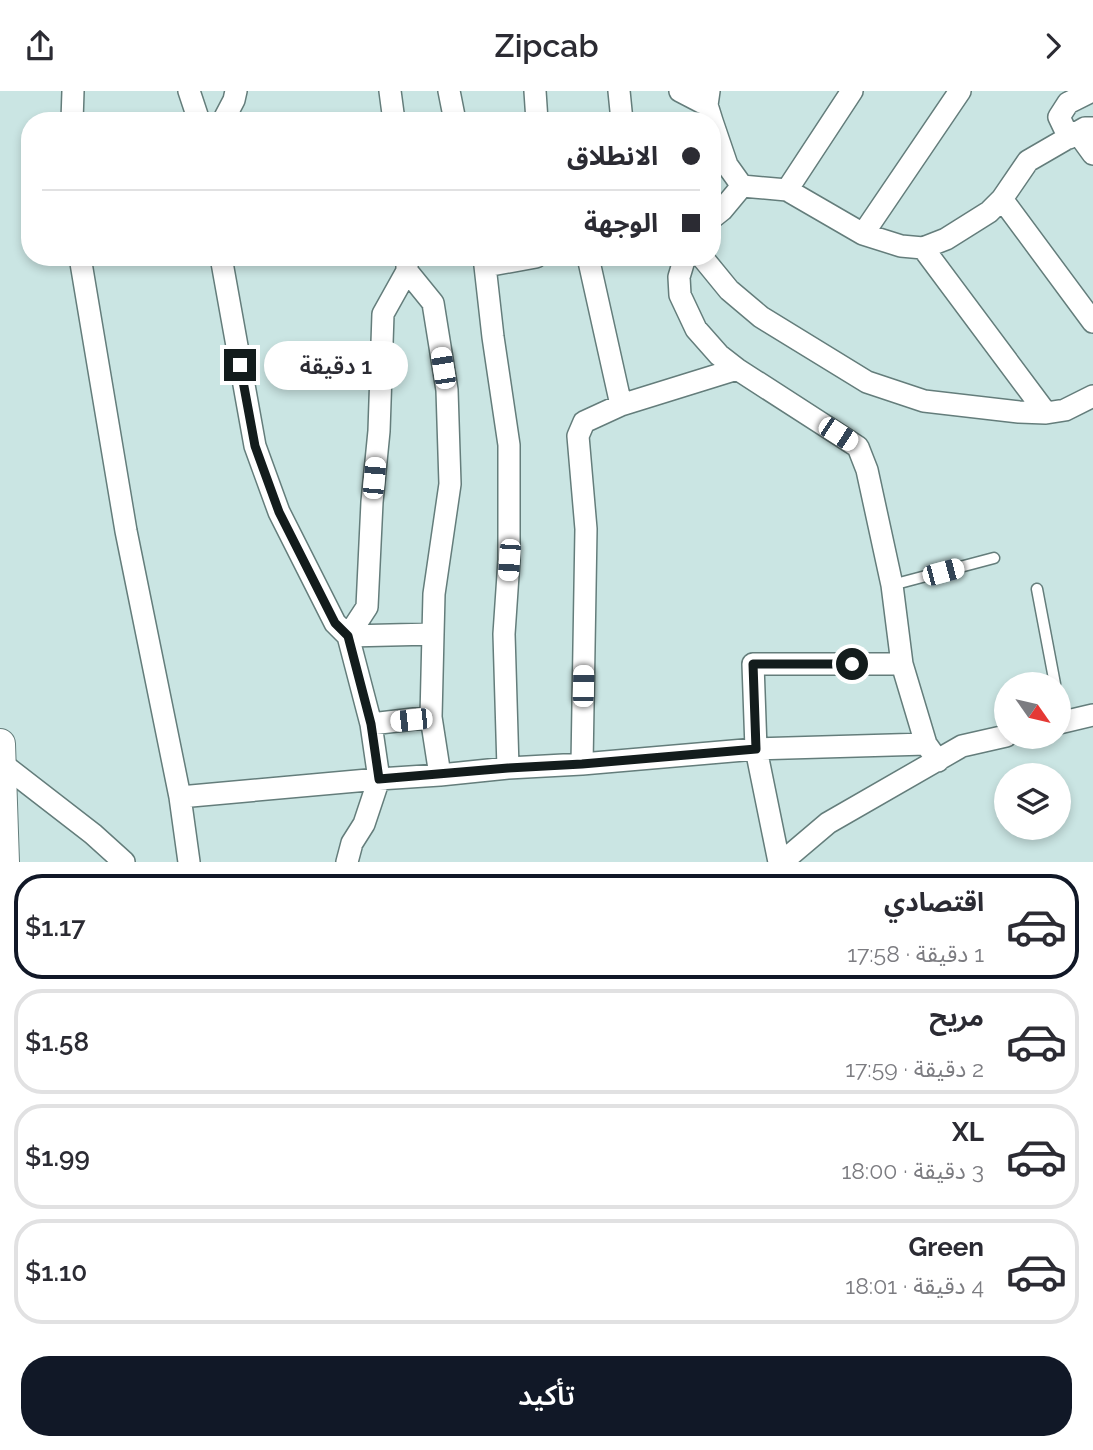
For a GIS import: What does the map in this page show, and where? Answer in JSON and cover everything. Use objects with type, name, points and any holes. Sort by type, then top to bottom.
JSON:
[{"type":"main road","points":[[0,744],[4,862]]},
{"type":"street","points":[[72,112],[73,91]]},
{"type":"street","points":[[189,91],[196,112]]},
{"type":"street","points":[[228,112],[236,91]]},
{"type":"street","points":[[390,91],[393,112]]},
{"type":"street","points":[[449,91],[453,112]]},
{"type":"street","points":[[535,91],[536,112]]},
{"type":"street","points":[[619,91],[621,112]]},
{"type":"street","points":[[680,91],[710,110]]},
{"type":"street","points":[[787,190],[852,91]]},
{"type":"street","points":[[863,234],[960,91]]},
{"type":"street","points":[[1092,91],[1068,103],[1059,117],[1080,133],[1093,154]]},
{"type":"street","points":[[721,146],[727,165],[742,186],[787,190],[863,234],[901,246],[923,248],[946,239],[989,212],[1002,199],[1028,161],[1080,133]]},
{"type":"street","points":[[721,211],[742,186]]},
{"type":"street","points":[[1002,199],[1093,322]]},
{"type":"street","points":[[923,248],[1046,413]]},
{"type":"street","points":[[82,266],[126,531],[180,797],[189,862]]},
{"type":"street","points":[[223,266],[255,446],[279,512],[335,623],[348,636],[371,724],[379,779],[364,824],[352,843],[347,862]]},
{"type":"street","points":[[348,636],[367,607],[372,502],[379,431],[383,314],[406,266]]},
{"type":"street","points":[[408,266],[433,303],[447,390],[450,484],[434,594],[433,634],[432,717],[440,775]]},
{"type":"street","points":[[485,266],[492,337],[509,445],[509,560],[505,634],[508,768]]},
{"type":"street","points":[[590,266],[621,405]]},
{"type":"street","points":[[682,266],[679,277],[680,295],[696,329],[719,355],[858,447],[867,470],[891,585],[902,664],[932,753]]},
{"type":"street","points":[[709,266],[729,290],[761,317],[867,382],[924,401],[1019,412],[1046,413],[1065,410],[1093,396]]},
{"type":"street","points":[[582,764],[586,529],[578,436],[584,422],[621,405],[737,369]]},
{"type":"street","points":[[348,636],[433,634]]},
{"type":"street","points":[[902,664],[753,664],[756,749],[781,862],[828,823],[932,753]]},
{"type":"street","points":[[1071,716],[1093,715]]},
{"type":"street","points":[[371,724],[432,717]]},
{"type":"street","points":[[180,797],[756,749],[932,753],[994,739]]},
{"type":"street","points":[[0,762],[124,862]]},
{"type":"lane","points":[[891,585],[994,558]]},
{"type":"lane","points":[[1037,589],[1053,672]]},
{"type":"route","points":[[240,365],[255,446],[279,512],[335,623],[348,636],[371,724],[379,779],[756,749],[753,664],[852,664]]}]
